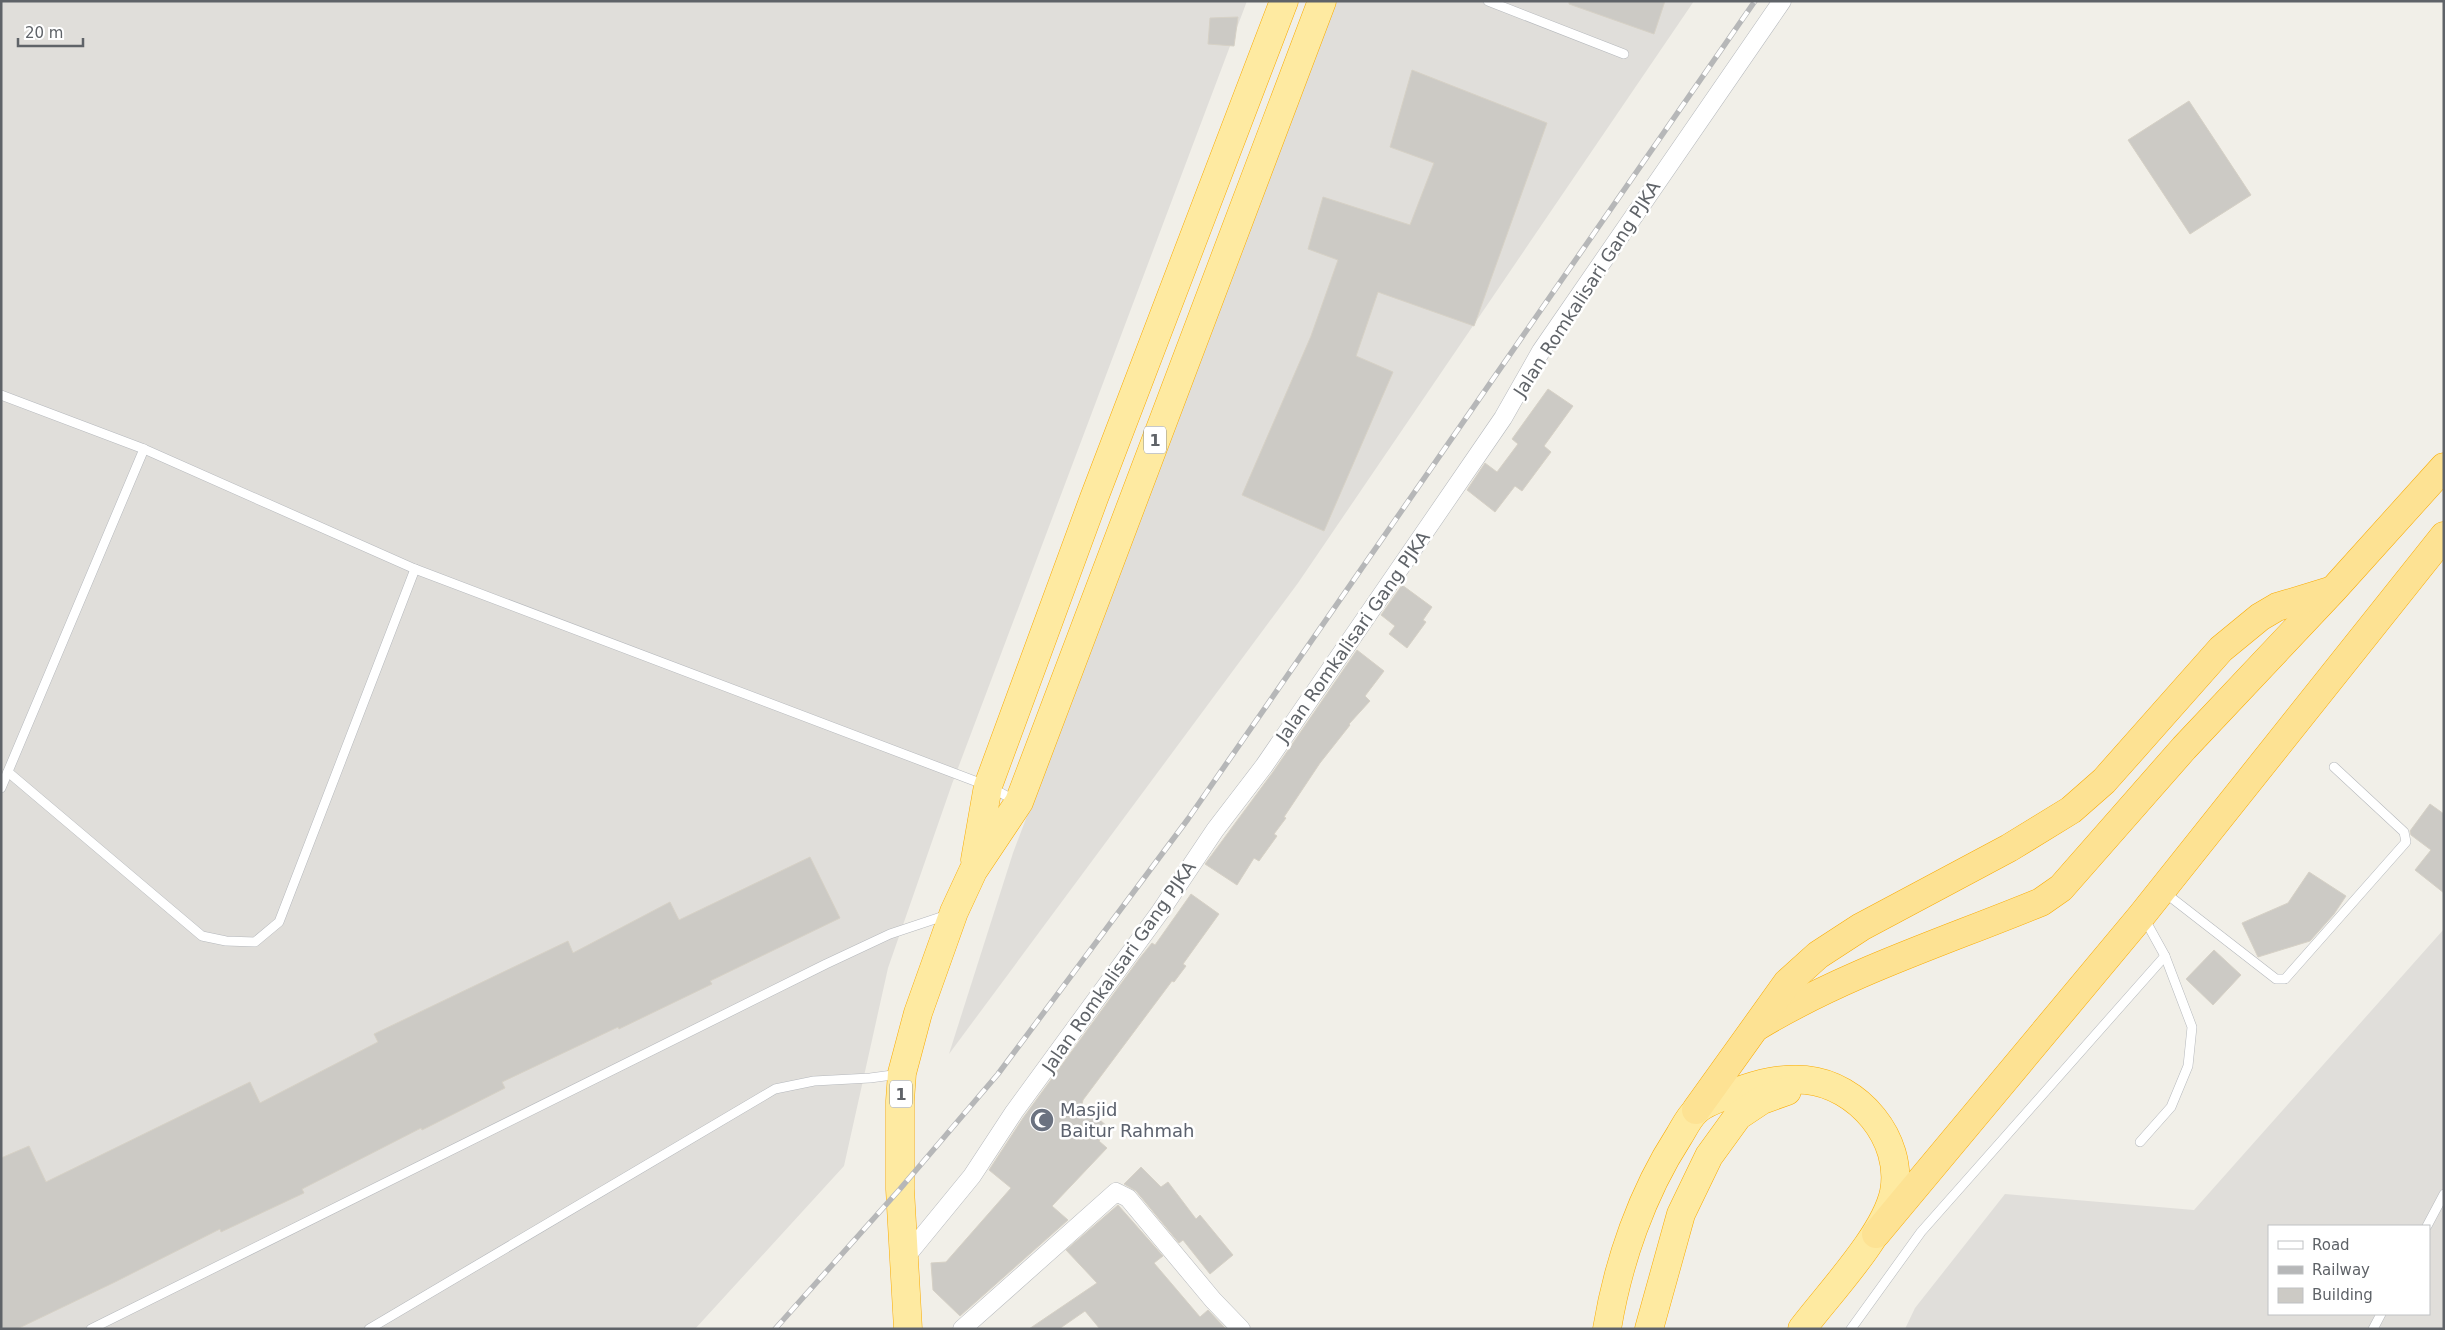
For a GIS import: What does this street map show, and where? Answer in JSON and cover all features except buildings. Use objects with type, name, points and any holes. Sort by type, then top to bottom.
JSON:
[{"type":"highway","name":"1","points":[[973,871],[988,786],[1094,498],[1284,1]]},
{"type":"highway","name":"1","points":[[908,1329],[900,1189],[902,1073],[918,1013],[954,912],[973,871],[1018,802],[1322,1]]},
{"type":"highway","points":[[1758,1026],[1795,1004],[1831,987],[2041,902],[2061,888],[2184,748],[2334,589],[2444,467]]},
{"type":"highway","points":[[1802,1329],[1876,1234],[2142,915],[2444,536]]},
{"type":"highway","points":[[1607,1329],[1614,1289],[1632,1231],[1668,1153],[1696,1110],[1787,983],[1818,954],[1861,927],[2009,848],[2070,810],[2104,781],[2221,649],[2260,617],[2277,607],[2334,589]]},
{"type":"highway","points":[[1696,1110],[1728,1094],[1775,1080],[1808,1080],[1837,1089],[1863,1105],[1884,1131],[1895,1166],[1894,1192],[1876,1234]]},
{"type":"highway","points":[[1649,1329],[1681,1214],[1709,1156],[1738,1116],[1762,1100],[1786,1091],[1837,1089]]},
{"type":"street","name":"Jalan Romkalisari Gang PJKA","points":[[904,1258],[972,1176],[1014,1112],[1160,912],[1215,830],[1264,766],[1503,418],[1541,351],[1782,1]]},
{"type":"street","points":[[962,1329],[1116,1192],[1128,1198],[1213,1300],[1241,1329]]},
{"type":"lane","points":[[1488,1],[1624,54]]},
{"type":"lane","points":[[1,395],[144,449],[415,569],[988,786],[1018,802]]},
{"type":"lane","points":[[1,788],[144,449]]},
{"type":"lane","points":[[8,772],[202,936],[226,941],[254,942],[278,922],[415,569]]},
{"type":"lane","points":[[2162,890],[2276,979],[2285,979],[2406,842],[2404,832],[2334,767]]},
{"type":"lane","points":[[92,1329],[826,964],[890,934],[954,912]]},
{"type":"lane","points":[[2140,1142],[2171,1107],[2188,1066],[2192,1027],[2165,956],[2142,915]]},
{"type":"lane","points":[[1851,1329],[1857,1318],[1921,1232],[2165,956]]},
{"type":"lane","points":[[369,1329],[775,1089],[814,1081],[870,1078],[902,1073]]},
{"type":"lane","points":[[2428,1225],[2444,1194]]},
{"type":"lane","points":[[2373,1329],[2380,1315]]},
{"type":"shaded area","points":[[1,1],[1247,1],[952,784],[888,968],[844,1166],[695,1329],[1,1329]]},
{"type":"shaded area","points":[[1337,1],[1694,1],[1298,583],[949,1054],[1013,853]]},
{"type":"shaded area","points":[[2444,929],[2444,1329],[1905,1329],[1915,1308],[2005,1194],[2194,1210]]},
{"type":"railway","points":[[775,1329],[900,1189],[998,1074],[1188,819],[1755,1]]},
{"type":"place","name":"Masjid Baitur Rahmah","points":[[1042,1120]]}]
